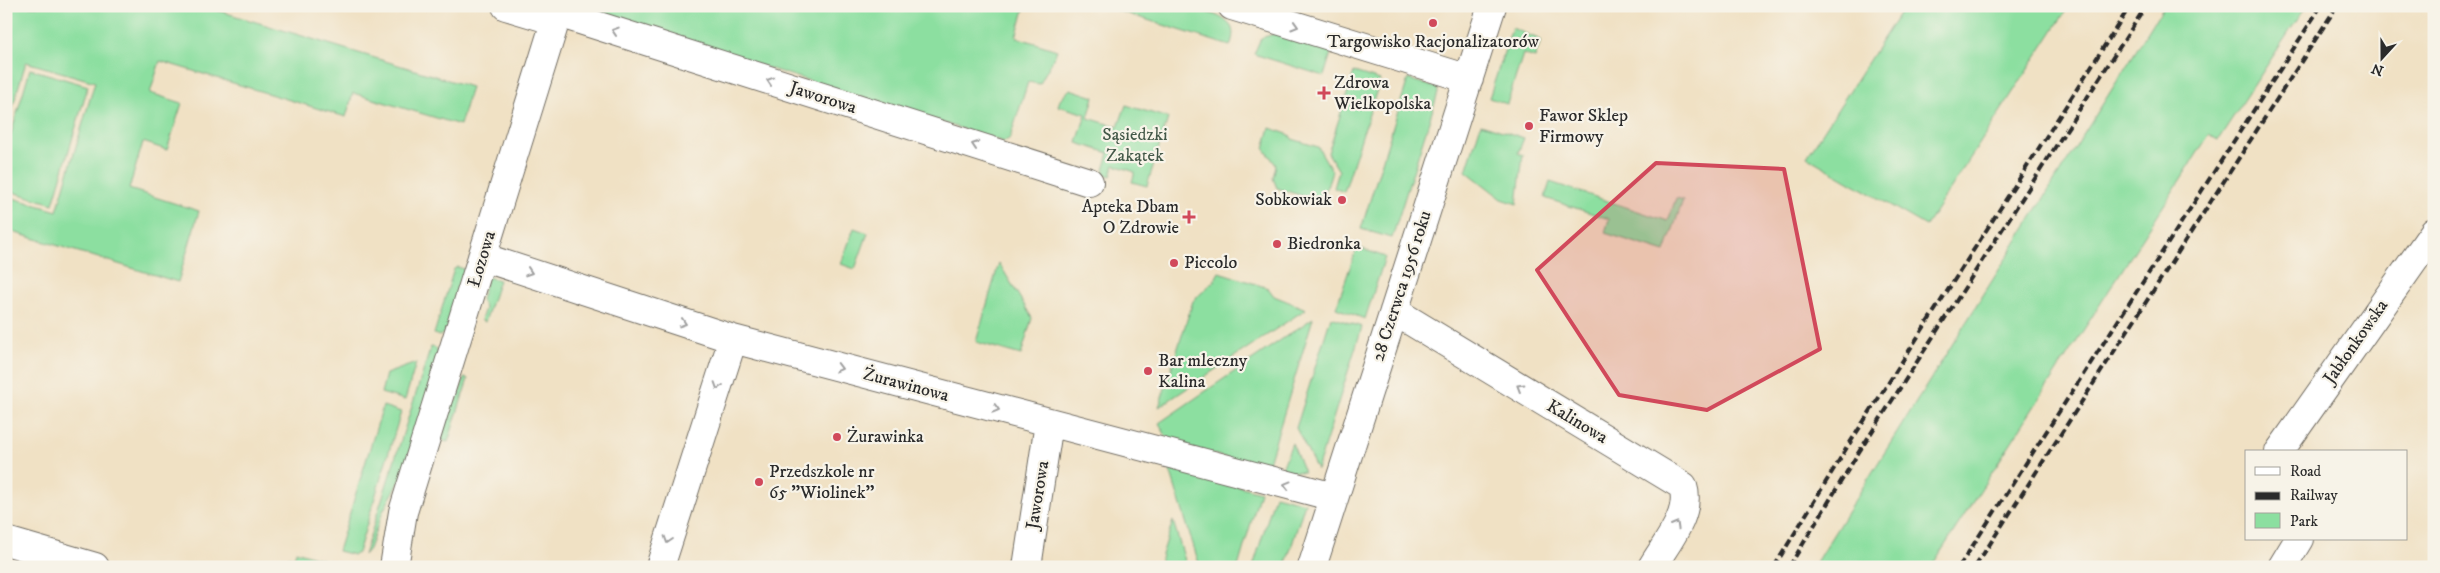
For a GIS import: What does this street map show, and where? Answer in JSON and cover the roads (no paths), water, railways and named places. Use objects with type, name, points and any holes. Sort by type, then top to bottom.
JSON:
[{"type":"street","name":"Jaworowa","points":[[506,6],[558,13],[1089,182]]},
{"type":"street","points":[[1232,6],[1469,79]]},
{"type":"street","name":"28 Czerwca 1956 roku","points":[[1312,567],[1492,6]]},
{"type":"street","name":"Łozowa","points":[[394,567],[403,512],[558,13]]},
{"type":"street","name":"Jabłonkowska","points":[[2280,450],[2434,232]]},
{"type":"street","name":"Żurawinowa","points":[[482,257],[733,339],[1334,497]]},
{"type":"street","name":"Kalinowa","points":[[1394,311],[1683,486],[1686,496],[1684,511],[1652,567]]},
{"type":"street","points":[[660,567],[733,339]]},
{"type":"street","name":"Jaworowa","points":[[1027,567],[1049,423]]},
{"type":"street","name":"Łozowa","points":[[376,567],[403,512]]},
{"type":"street","points":[[2282,567],[2298,540]]},
{"type":"street","points":[[6,541],[95,567]]},
{"type":"railway","points":[[1774,567],[1846,449],[2130,6]]},
{"type":"railway","points":[[1789,567],[1857,455],[2146,6]]},
{"type":"railway","points":[[1959,567],[2321,6]]},
{"type":"railway","points":[[1975,567],[2337,6]]},
{"type":"place","name":"Targowisko Racjonalizatorów","points":[[1433,23]]},
{"type":"place","name":"Zdrowa Wielkopolska","points":[[1324,93]]},
{"type":"place","name":"Fawor Sklep Firmowy","points":[[1529,126]]},
{"type":"place","name":"Sobkowiak","points":[[1342,200]]},
{"type":"place","name":"Apteka Dbam O Zdrowie","points":[[1189,217]]},
{"type":"place","name":"Biedronka","points":[[1277,244]]},
{"type":"place","name":"Piccolo","points":[[1174,263]]},
{"type":"place","name":"Bar mleczny Kalina","points":[[1148,371]]},
{"type":"place","name":"Żurawinka","points":[[837,437]]},
{"type":"place","name":"Przedszkole nr 65 \"Wiolinek\"","points":[[759,482]]},
{"type":"park label","name":"Sąsiedzki Zakątek","points":[[1135,145]]}]
